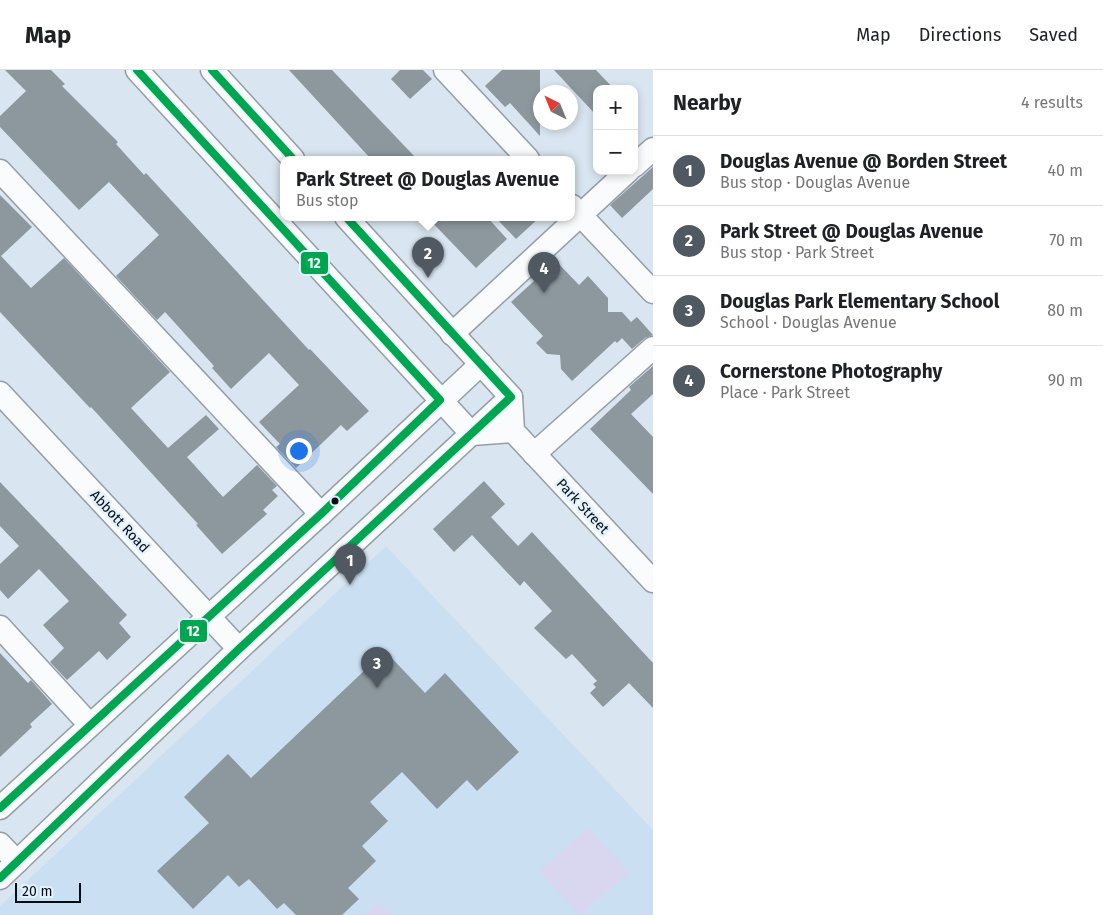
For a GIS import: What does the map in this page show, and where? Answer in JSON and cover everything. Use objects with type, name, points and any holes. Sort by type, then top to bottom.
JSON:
[{"type":"street","points":[[137,70],[472,434],[513,432],[511,397],[350,221]]},
{"type":"street","points":[[212,70],[290,156]]},
{"type":"street","points":[[445,70],[525,156]]},
{"type":"street","points":[[638,162],[653,149]]},
{"type":"street","points":[[0,171],[321,514]]},
{"type":"street","points":[[623,175],[576,210],[653,292]]},
{"type":"street","points":[[452,334],[565,221]]},
{"type":"street","points":[[534,454],[653,348]]},
{"type":"street","points":[[0,808],[321,514],[480,364]]},
{"type":"street","name":"Abbott Road","points":[[0,393],[239,649]]},
{"type":"street","points":[[0,878],[239,649],[511,397]]},
{"type":"street","name":"Park Street","points":[[513,432],[653,581]]},
{"type":"street","points":[[0,627],[90,725]]},
{"type":"street","points":[[0,844],[17,862]]},
{"type":"shaded area","points":[[386,546],[653,830],[653,915],[0,915],[0,906]]},
{"type":"shaded area","points":[[588,827],[629,873],[580,915],[540,871]]},
{"type":"shaded area","points":[[379,902],[391,915],[364,915]]},
{"type":"building","points":[[5,70],[51,70],[65,84],[62,86],[118,142],[116,144],[144,175],[146,173],[309,350],[369,411],[347,431],[341,425],[296,468],[276,447],[280,444],[259,422],[299,385],[269,353],[231,389],[212,368],[214,366],[165,312],[157,320],[116,276],[159,235],[109,182],[79,210],[0,127],[0,116],[26,91]]},
{"type":"building","points":[[289,70],[332,70],[414,156],[368,156]]},
{"type":"building","points":[[400,70],[423,70],[432,79],[410,99],[391,79]]},
{"type":"building","points":[[502,70],[540,70],[540,85],[533,85],[533,128],[510,103],[505,107],[485,86]]},
{"type":"building","points":[[554,70],[596,70],[610,85],[593,85],[593,112],[578,96],[578,85],[568,85]]},
{"type":"building","points":[[535,130],[540,130],[540,136]]},
{"type":"building","points":[[653,167],[653,189],[622,218],[610,205]]},
{"type":"building","points":[[0,195],[32,227],[1,256],[31,288],[64,258],[170,372],[131,408],[168,448],[206,415],[219,429],[187,457],[223,497],[257,465],[277,486],[272,490],[278,496],[263,510],[267,514],[222,554],[196,525],[198,524],[91,407],[0,312]]},
{"type":"building","points":[[431,221],[491,221],[507,239],[476,268]]},
{"type":"building","points":[[499,221],[536,221],[516,239]]},
{"type":"building","points":[[556,261],[579,285],[588,276],[608,298],[608,312],[622,312],[631,322],[637,317],[653,335],[645,338],[632,349],[622,338],[617,343],[615,341],[572,381],[561,369],[560,355],[547,354],[536,343],[543,336],[511,302]]},
{"type":"building","points":[[653,366],[653,394],[631,414],[653,437],[653,494],[590,429],[631,390],[629,387]]},
{"type":"building","points":[[484,481],[505,504],[491,517],[518,546],[532,532],[653,663],[653,708],[629,683],[603,707],[590,693],[596,687],[593,684],[597,681],[572,654],[566,659],[534,628],[552,611],[524,581],[520,586],[472,535],[454,552],[433,529]]},
{"type":"building","points":[[0,482],[127,615],[119,623],[131,637],[107,660],[99,651],[67,680],[50,662],[64,648],[43,625],[69,601],[39,569],[8,599],[0,590],[0,564],[19,546],[0,526]]},
{"type":"building","points":[[385,651],[425,693],[445,673],[519,752],[477,791],[467,780],[437,809],[402,772],[370,802],[388,821],[362,846],[376,861],[348,888],[359,899],[342,915],[296,915],[284,903],[277,909],[249,879],[239,887],[228,875],[193,909],[157,871],[209,823],[184,797],[228,754],[251,778]]},
{"type":"building","points":[[0,653],[28,683],[31,680],[52,704],[30,724],[32,727],[0,757]]},
{"type":"transit line","name":"12","points":[[0,808],[321,514],[440,400],[137,70]]},
{"type":"transit line","name":"12","points":[[212,70],[290,156]]},
{"type":"transit line","name":"12","points":[[0,878],[239,649],[511,397],[350,221]]},
{"type":"place","name":"Park Street @ Douglas Avenue","points":[[428,278]]},
{"type":"place","name":"Cornerstone Photography","points":[[544,293]]},
{"type":"place","name":"Douglas Avenue @ Borden Street","points":[[350,585]]},
{"type":"place","name":"Douglas Park Elementary School","points":[[377,688]]}]
